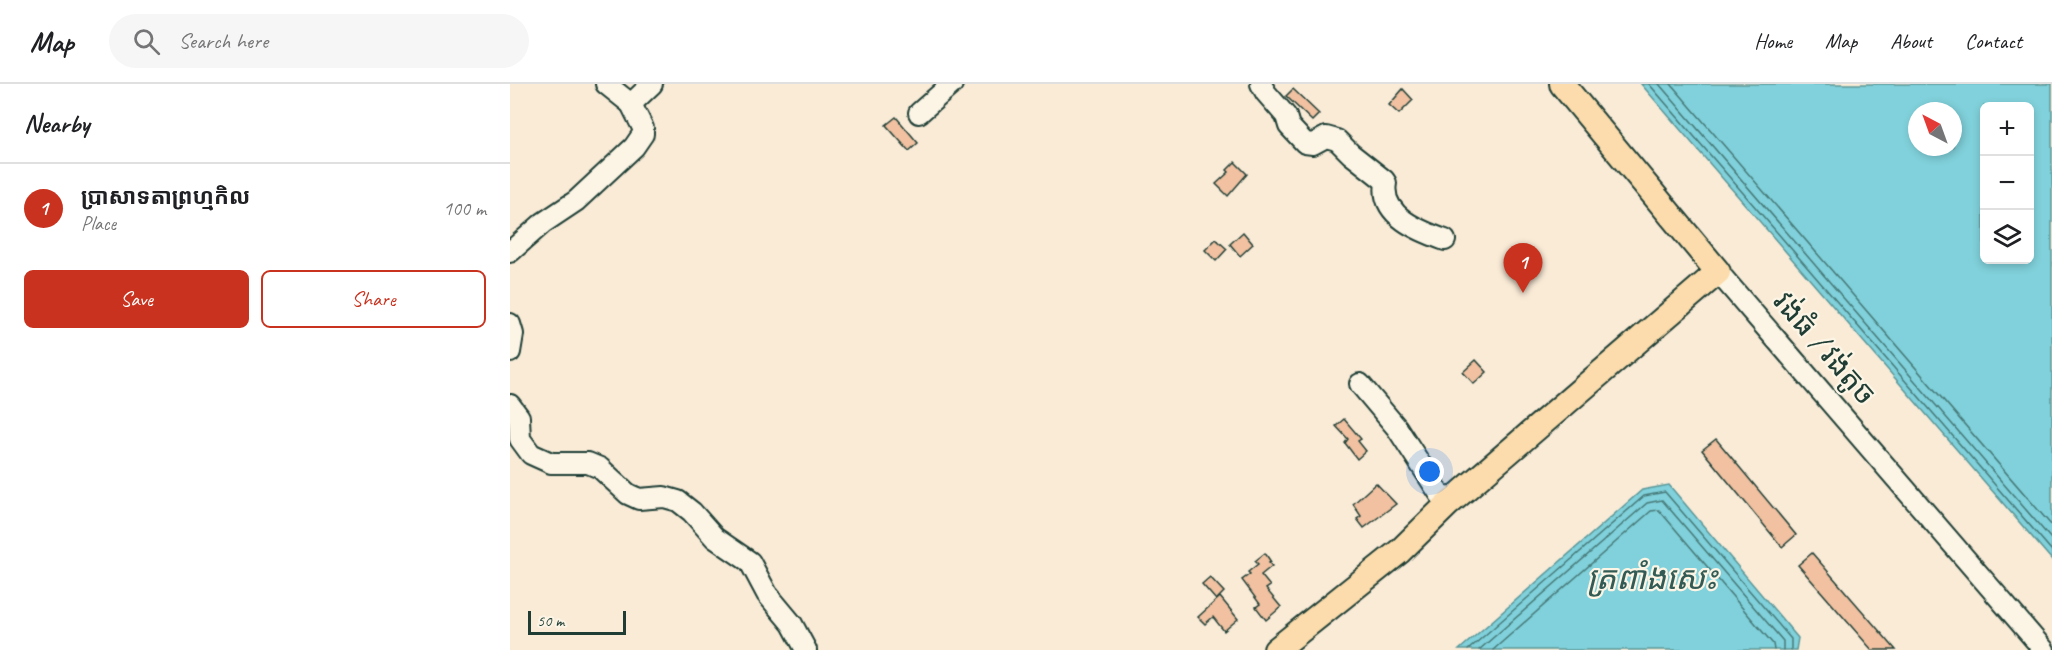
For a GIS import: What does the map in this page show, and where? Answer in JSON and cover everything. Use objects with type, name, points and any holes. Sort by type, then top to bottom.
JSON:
[{"type":"main road","name":"វង់ធំ / វង់តូច","points":[[1562,84],[1718,272]]},
{"type":"main road","points":[[1276,650],[1400,551],[1447,505],[1718,272]]},
{"type":"street","points":[[510,252],[543,223],[576,201],[634,147],[643,134],[643,128],[631,104],[606,84]]},
{"type":"street","points":[[631,104],[652,84]]},
{"type":"street","points":[[919,113],[952,84]]},
{"type":"street","points":[[1261,84],[1286,116],[1289,126],[1305,143],[1313,144],[1326,137],[1337,140],[1384,180],[1387,204],[1400,218],[1445,240]]},
{"type":"street","name":"វង់ធំ / វង់តូច","points":[[1718,272],[2044,650]]},
{"type":"street","points":[[510,324],[513,334],[510,352]]},
{"type":"street","points":[[1360,384],[1397,428],[1447,505]]},
{"type":"street","points":[[510,405],[519,417],[520,439],[531,454],[551,463],[588,463],[600,468],[621,488],[639,499],[664,497],[678,501],[693,512],[715,538],[750,562],[767,594],[792,624],[806,650]]},
{"type":"water","points":[[1641,84],[2052,84],[2052,560]]},
{"type":"water","name":"ត្រពាំងសេះ","points":[[1669,485],[1798,638],[1796,650],[1459,650],[1642,490]]},
{"type":"building","points":[[1293,89],[1319,114],[1312,121],[1286,96]]},
{"type":"building","points":[[1403,89],[1413,100],[1399,114],[1389,105]]},
{"type":"building","points":[[896,117],[918,143],[909,151],[886,125]]},
{"type":"building","points":[[1235,162],[1247,174],[1228,196],[1216,184],[1229,172],[1227,170]]},
{"type":"building","points":[[1243,232],[1253,244],[1240,256],[1230,244]]},
{"type":"building","points":[[1216,239],[1227,249],[1216,261],[1205,250]]},
{"type":"building","points":[[1476,360],[1487,372],[1474,384],[1463,372]]},
{"type":"building","points":[[1344,419],[1361,439],[1358,441],[1366,451],[1357,459],[1345,443],[1348,439],[1336,426]]},
{"type":"building","points":[[1716,439],[1796,535],[1782,547],[1702,450]]},
{"type":"building","points":[[1376,483],[1396,504],[1364,528],[1357,519],[1361,516],[1353,504]]},
{"type":"building","points":[[1265,553],[1272,566],[1261,575],[1270,586],[1266,589],[1281,607],[1266,620],[1256,607],[1260,604],[1242,580],[1258,564],[1255,561]]},
{"type":"building","points":[[1812,553],[1896,650],[1872,650],[1798,565]]},
{"type":"building","points":[[1210,577],[1224,592],[1216,600],[1202,584]]},
{"type":"building","points":[[1220,597],[1238,619],[1224,631],[1213,617],[1205,624],[1198,617]]},
{"type":"place","name":"ប្រាសាទតាព្រហ្មកិល","points":[[1523,293]]}]
